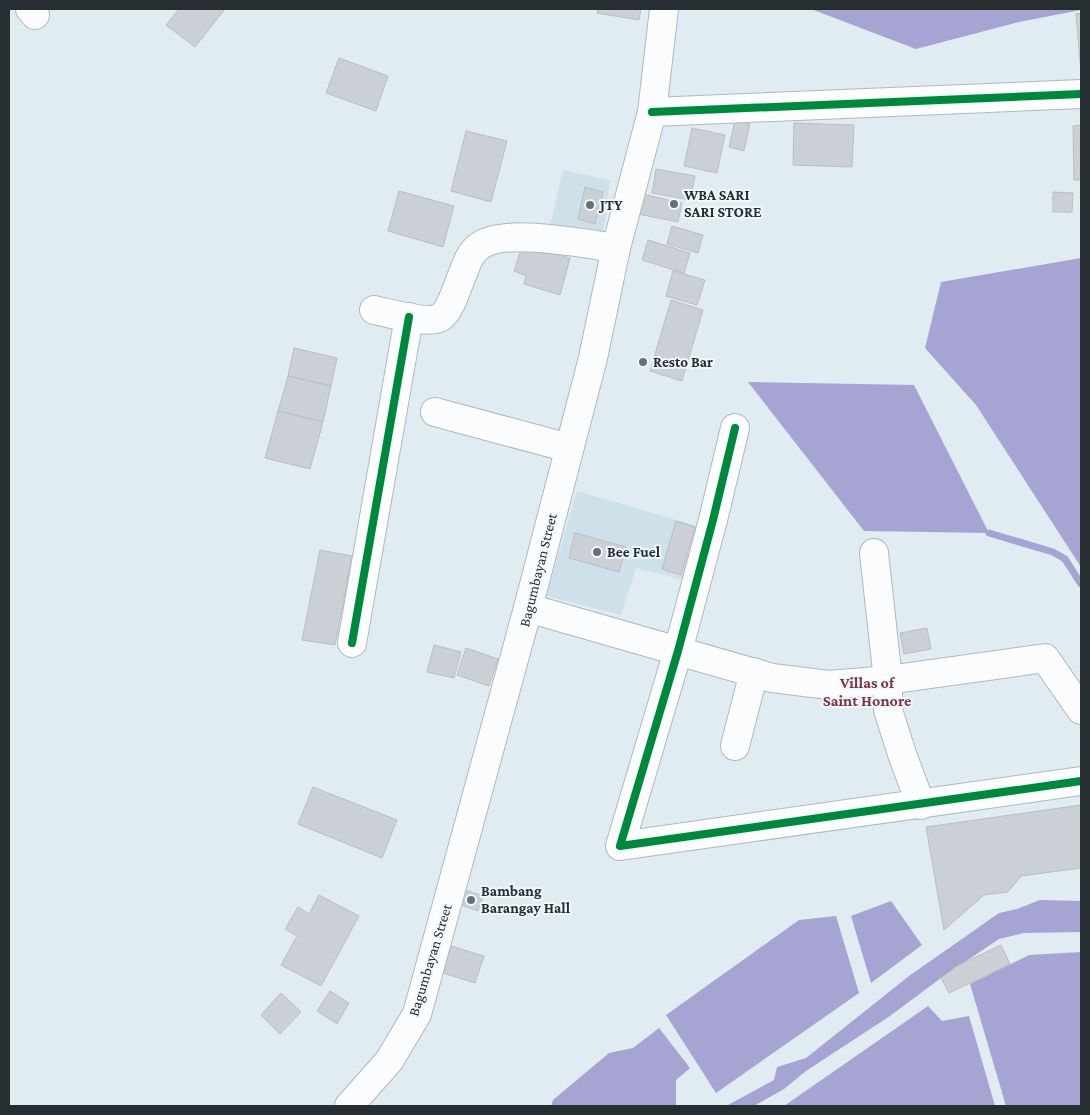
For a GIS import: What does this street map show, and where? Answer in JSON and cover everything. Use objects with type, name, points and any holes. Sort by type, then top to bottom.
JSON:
[{"type":"street","name":"Bagumbayan Street","points":[[349,1106],[389,1061],[417,1014],[528,608],[593,358],[616,248],[652,112],[664,9]]},
{"type":"street","points":[[652,112],[1081,94]]},
{"type":"street","points":[[374,310],[430,320],[442,316],[450,304],[469,258],[482,244],[504,237],[616,248]]},
{"type":"street","points":[[352,643],[409,317]]},
{"type":"street","points":[[435,412],[569,448]]},
{"type":"street","points":[[735,428],[678,651],[620,846],[1081,781]]},
{"type":"street","points":[[874,553],[888,680],[888,710],[920,805]]},
{"type":"street","points":[[528,608],[772,678],[829,685],[888,680],[1045,658],[1081,710]]},
{"type":"street","points":[[735,746],[754,672]]},
{"type":"shaded area","points":[[563,170],[610,180],[603,235],[548,234]]},
{"type":"shaded area","points":[[577,491],[701,527],[684,580],[636,568],[621,615],[546,596]]},
{"type":"water","points":[[811,9],[1081,10],[1019,22],[916,49]]},
{"type":"water","points":[[1081,258],[1081,567],[976,405],[925,348],[941,282]]},
{"type":"water","points":[[748,382],[914,385],[989,533],[864,531]]},
{"type":"water","points":[[1040,900],[1081,901],[1081,932],[1024,933],[999,939],[941,978],[890,1016],[806,1071],[784,1089],[754,1106],[726,1106],[774,1080],[777,1067],[806,1058],[909,976],[999,913],[1017,909]]},
{"type":"water","points":[[891,901],[922,945],[871,983],[851,916]]},
{"type":"water","points":[[836,916],[859,993],[716,1093],[666,1015],[799,920]]},
{"type":"water","points":[[1081,952],[1081,1106],[1006,1106],[970,984],[1029,955]]},
{"type":"water","points":[[928,1006],[942,1021],[969,1016],[995,1106],[784,1106]]},
{"type":"water","points":[[659,1028],[690,1068],[676,1080],[676,1106],[551,1106],[553,1100],[609,1053],[633,1048]]},
{"type":"building","points":[[179,9],[225,9],[195,47],[166,25]]},
{"type":"building","points":[[598,9],[641,9],[639,20],[597,13]]},
{"type":"building","points":[[1081,13],[1081,73],[1076,14]]},
{"type":"building","points":[[339,58],[388,76],[376,111],[326,93]]},
{"type":"building","points":[[735,120],[750,124],[744,151],[729,147]]},
{"type":"building","points":[[794,123],[854,125],[852,167],[793,165]]},
{"type":"building","points":[[1081,125],[1081,180],[1074,180],[1073,126]]},
{"type":"building","points":[[692,128],[725,135],[717,173],[684,166]]},
{"type":"building","points":[[466,131],[507,141],[491,202],[451,191]]},
{"type":"building","points":[[656,169],[695,176],[690,200],[652,193]]},
{"type":"building","name":"JTY","points":[[585,187],[603,192],[595,224],[578,219]]},
{"type":"building","points":[[399,191],[454,206],[443,247],[388,231]]},
{"type":"building","points":[[1053,192],[1073,193],[1072,212],[1053,212]]},
{"type":"building","points":[[642,194],[682,203],[678,222],[638,214]]},
{"type":"building","points":[[672,226],[703,235],[698,253],[667,244]]},
{"type":"building","points":[[648,240],[690,253],[684,273],[642,260]]},
{"type":"building","points":[[522,246],[570,258],[560,295],[524,284],[526,276],[514,271]]},
{"type":"building","points":[[673,271],[705,280],[697,305],[666,296]]},
{"type":"building","points":[[671,300],[703,310],[682,381],[650,371]]},
{"type":"building","points":[[294,348],[337,358],[331,386],[288,376]]},
{"type":"building","points":[[288,376],[331,386],[323,422],[278,411]]},
{"type":"building","points":[[278,411],[323,422],[310,469],[265,458]]},
{"type":"building","points":[[676,521],[695,527],[681,575],[662,569]]},
{"type":"building","name":"Bee Fuel","points":[[575,533],[626,547],[619,572],[569,558]]},
{"type":"building","points":[[320,550],[352,556],[335,645],[302,640]]},
{"type":"building","points":[[927,628],[931,649],[904,654],[900,633]]},
{"type":"building","points":[[434,645],[461,652],[454,678],[427,672]]},
{"type":"building","points":[[466,648],[498,659],[489,686],[457,675]]},
{"type":"building","points":[[313,787],[397,820],[382,858],[298,824]]},
{"type":"building","points":[[1081,805],[1081,868],[1021,876],[1008,892],[984,895],[944,930],[926,827]]},
{"type":"building","name":"Bambang Barangay Hall","points":[[464,890],[483,896],[478,911],[459,904]]},
{"type":"building","points":[[319,895],[359,916],[321,986],[281,965],[297,936],[285,929],[298,907],[309,914]]},
{"type":"building","points":[[1001,945],[1010,964],[949,993],[941,978],[957,966]]},
{"type":"building","points":[[451,946],[484,956],[475,983],[443,973]]},
{"type":"building","points":[[330,991],[349,1003],[337,1024],[317,1011]]},
{"type":"building","points":[[281,993],[301,1012],[280,1034],[261,1015]]},
{"type":"waterway","points":[[989,533],[1053,552],[1065,559],[1081,584]]},
{"type":"cycle path","points":[[652,112],[1081,94]]},
{"type":"cycle path","points":[[352,643],[409,317]]},
{"type":"cycle path","points":[[735,428],[678,651],[620,846],[1081,781]]},
{"type":"place","name":"WBA SARI SARI STORE","points":[[674,204]]},
{"type":"place","name":"JTY","points":[[590,205]]},
{"type":"place","name":"Resto Bar","points":[[643,362]]},
{"type":"place","name":"Bee Fuel","points":[[597,552]]},
{"type":"place","name":"Bambang Barangay Hall","points":[[471,900]]},
{"type":"district","name":"Villas of Saint Honore","points":[[867,691]]}]
